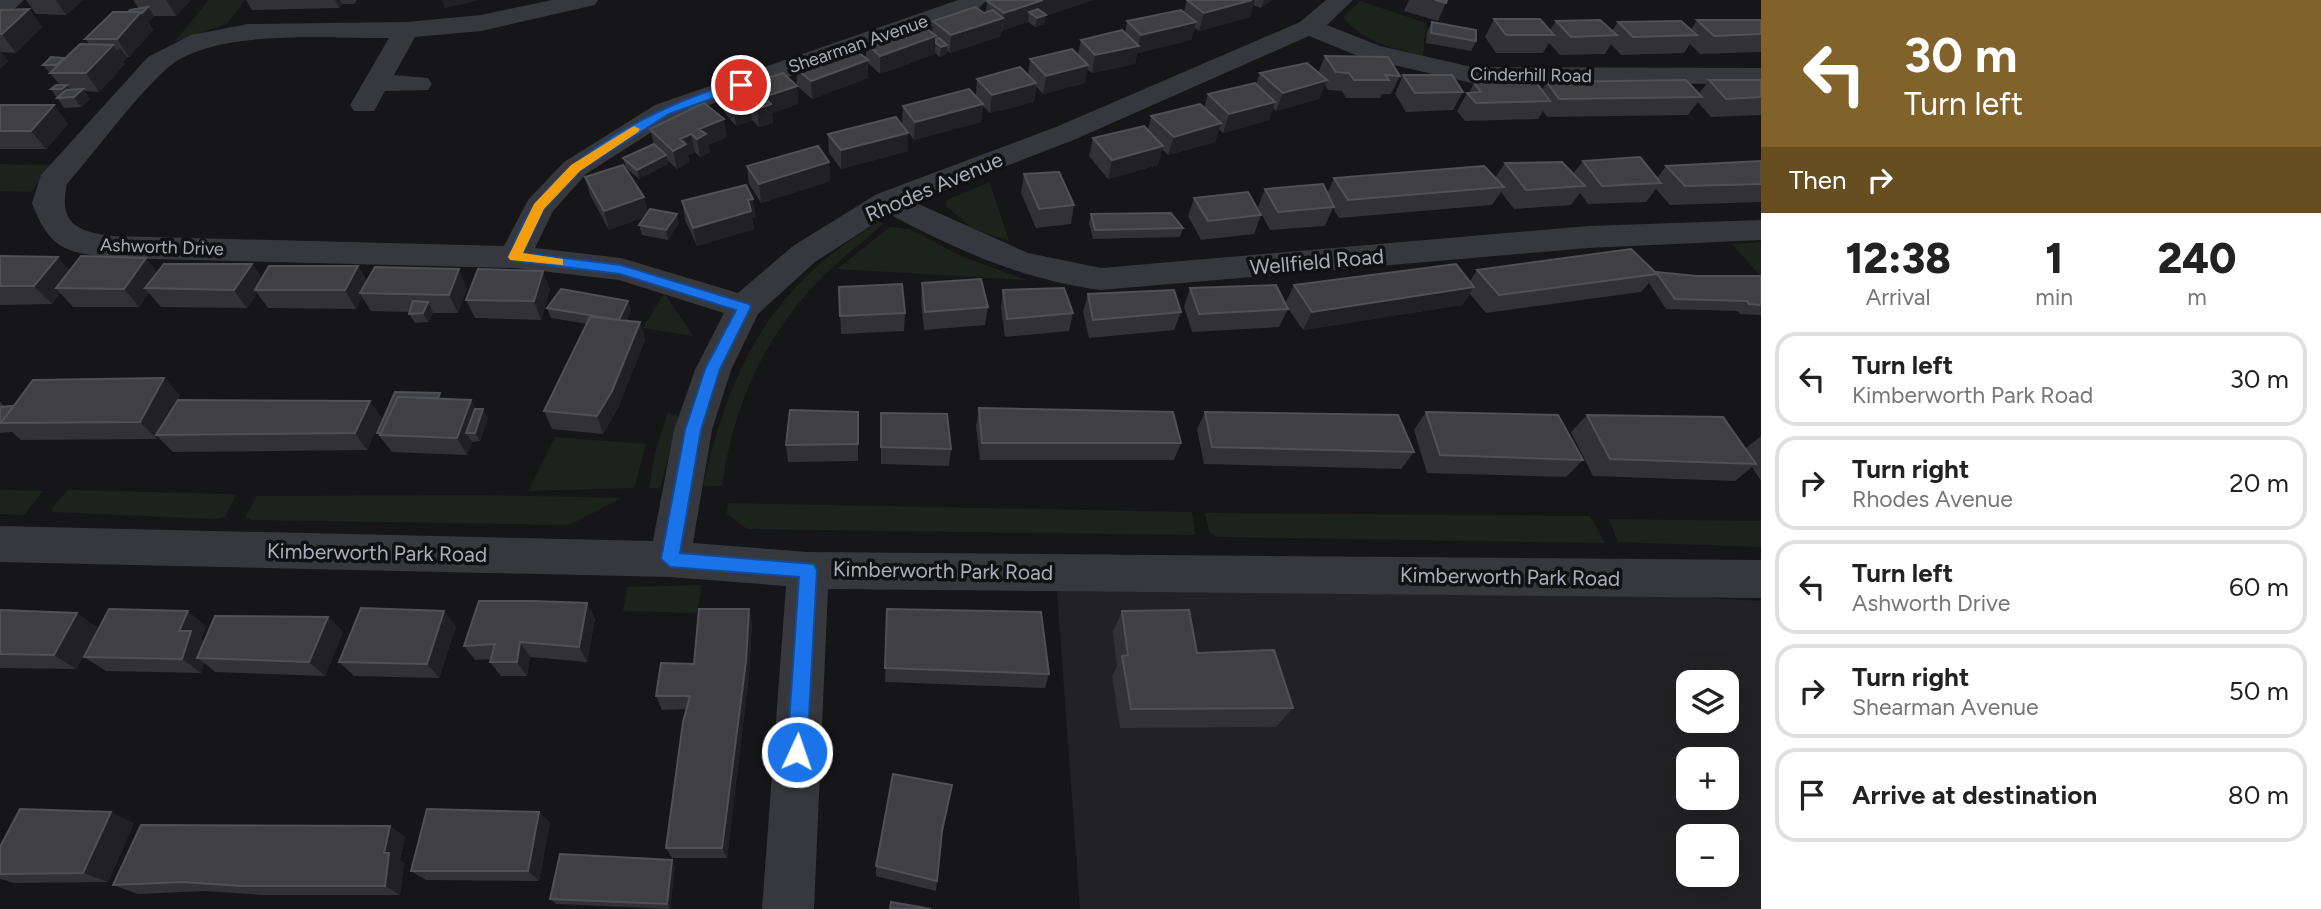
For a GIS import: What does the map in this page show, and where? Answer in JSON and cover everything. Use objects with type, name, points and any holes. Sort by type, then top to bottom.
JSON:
[{"type":"street","points":[[0,9],[12,0]]},
{"type":"street","name":"Ashworth Drive","points":[[586,0],[481,23],[406,30],[376,20],[234,33],[200,40],[171,53],[157,63],[52,182],[47,203],[57,228],[76,243],[112,247],[515,257],[621,269],[744,307]]},
{"type":"street","name":"Shearman Avenue","points":[[515,257],[539,207],[575,168],[665,111],[975,0]]},
{"type":"street","name":"Rhodes Avenue","points":[[670,559],[693,430],[713,369],[744,307],[804,254],[846,225],[888,201],[1066,133],[1309,27],[1341,0]]},
{"type":"street","name":"Cinderhill Road","points":[[1309,27],[1372,52],[1472,75],[1761,76]]},
{"type":"street","points":[[406,30],[370,94],[418,84]]},
{"type":"street","name":"Wellfield Road","points":[[888,201],[1013,262],[1059,275],[1101,279],[1588,237],[1761,230]]},
{"type":"street","name":"Kimberworth Park Road","points":[[0,544],[670,559],[808,570],[1761,579]]},
{"type":"street","points":[[788,909],[808,570]]},
{"type":"shaded area","points":[[209,0],[245,0],[227,24],[174,42]]},
{"type":"shaded area","points":[[1360,1],[1426,23],[1423,56],[1380,43],[1351,26],[1343,17]]},
{"type":"shaded area","points":[[0,164],[51,165],[31,192],[0,191]]},
{"type":"shaded area","points":[[990,182],[1009,241],[972,228],[946,206],[947,200]]},
{"type":"shaded area","points":[[878,222],[884,223],[812,288],[774,338],[746,393],[728,454],[722,486],[703,486],[727,404],[742,367],[760,334],[782,303],[809,274],[841,247]]},
{"type":"shaded area","points":[[890,227],[909,229],[963,257],[1027,280],[837,269]]},
{"type":"shaded area","points":[[1761,242],[1761,277],[1732,244]]},
{"type":"shaded area","points":[[664,293],[693,336],[643,328]]},
{"type":"shaded area","points":[[668,412],[679,417],[660,488],[649,488],[656,449]]},
{"type":"shaded area","points":[[555,437],[646,444],[634,488],[528,491]]},
{"type":"shaded area","points":[[0,490],[43,491],[24,515],[0,514]]},
{"type":"shaded area","points":[[68,490],[236,495],[225,517],[214,519],[52,512],[51,509]]},
{"type":"shaded area","points":[[479,495],[622,498],[569,525],[251,520],[245,517],[257,496]]},
{"type":"shaded area","points":[[728,503],[1192,512],[1195,535],[747,529],[727,514]]},
{"type":"shaded area","points":[[1205,513],[1590,516],[1605,543],[1216,537],[1209,531]]},
{"type":"shaded area","points":[[1609,519],[1761,521],[1761,547],[1618,542]]},
{"type":"shaded area","points":[[702,585],[697,613],[623,611],[627,587]]},
{"type":"shaded area","points":[[1057,591],[1675,596],[1761,601],[1761,909],[1080,909]]},
{"type":"building","points":[[1043,0],[1004,13],[987,1]]},
{"type":"building","points":[[1187,0],[1252,0],[1204,13]]},
{"type":"building","points":[[148,7],[142,13],[128,12],[130,10]]},
{"type":"building","points":[[975,7],[984,13],[993,10],[1003,18],[951,35],[933,21]]},
{"type":"building","points":[[29,9],[2,34],[0,34],[0,10]]},
{"type":"building","points":[[1038,9],[1046,15],[1037,18],[1029,12]]},
{"type":"building","points":[[1181,10],[1196,22],[1141,35],[1127,21]]},
{"type":"building","points":[[113,12],[141,12],[117,39],[85,39]]},
{"type":"building","points":[[1494,19],[1540,19],[1554,35],[1506,35]]},
{"type":"building","points":[[1600,20],[1617,35],[1571,37],[1556,21]]},
{"type":"building","points":[[1697,20],[1761,20],[1761,34],[1714,36]]},
{"type":"building","points":[[1681,21],[1697,35],[1633,37],[1618,22]]},
{"type":"building","points":[[1432,22],[1476,30],[1476,41],[1431,33]]},
{"type":"building","points":[[921,24],[936,36],[880,56],[866,43]]},
{"type":"building","points":[[1122,30],[1139,46],[1095,55],[1081,40]]},
{"type":"building","points":[[939,38],[947,45],[941,47],[936,43]]},
{"type":"building","points":[[80,44],[113,45],[86,73],[50,73]]},
{"type":"building","points":[[853,48],[868,60],[811,81],[796,68]]},
{"type":"building","points":[[1072,49],[1088,65],[1046,76],[1030,59]]},
{"type":"building","points":[[1325,56],[1388,57],[1400,76],[1385,75],[1389,80],[1354,80],[1349,73],[1336,72]]},
{"type":"building","points":[[51,57],[64,58],[56,65],[43,65]]},
{"type":"building","points":[[1307,63],[1327,80],[1283,93],[1260,73]]},
{"type":"building","points":[[1020,67],[1036,83],[992,95],[977,79]]},
{"type":"building","points":[[783,73],[797,86],[764,97],[771,104],[757,109],[750,101],[734,107],[721,94]]},
{"type":"building","points":[[1403,75],[1452,75],[1463,92],[1415,93]]},
{"type":"building","points":[[1686,80],[1702,97],[1559,99],[1547,82]]},
{"type":"building","points":[[1709,80],[1761,80],[1761,97],[1726,99]]},
{"type":"building","points":[[1536,82],[1550,101],[1476,103],[1467,93],[1481,92],[1474,83]]},
{"type":"building","points":[[1255,83],[1275,102],[1229,114],[1208,94]]},
{"type":"building","points":[[56,85],[67,85],[62,89],[51,89]]},
{"type":"building","points":[[83,89],[74,97],[57,98],[66,90]]},
{"type":"building","points":[[969,89],[983,104],[915,122],[903,106]]},
{"type":"building","points":[[704,103],[724,119],[699,129],[706,134],[697,139],[691,134],[680,139],[686,144],[673,151],[650,129]]},
{"type":"building","points":[[1200,104],[1221,123],[1174,137],[1151,116]]},
{"type":"building","points":[[0,105],[54,105],[31,131],[0,131]]},
{"type":"building","points":[[896,117],[908,133],[841,150],[828,134]]},
{"type":"building","points":[[1144,126],[1163,146],[1112,160],[1093,138]]},
{"type":"building","points":[[654,144],[666,155],[637,170],[623,158]]},
{"type":"building","points":[[818,146],[829,162],[759,184],[747,166]]},
{"type":"building","points":[[1640,157],[1661,183],[1602,186],[1583,161]]},
{"type":"building","points":[[1761,161],[1761,184],[1685,186],[1666,166]]},
{"type":"building","points":[[1562,162],[1585,186],[1526,190],[1505,163]]},
{"type":"building","points":[[623,165],[644,197],[604,211],[585,177]]},
{"type":"building","points":[[1484,166],[1504,187],[1348,200],[1334,178]]},
{"type":"building","points":[[1059,172],[1074,205],[1039,209],[1024,174]]},
{"type":"building","points":[[1323,184],[1334,207],[1278,212],[1265,189]]},
{"type":"building","points":[[746,185],[753,199],[748,200],[751,211],[693,228],[682,201]]},
{"type":"building","points":[[1248,192],[1261,215],[1208,221],[1194,198]]},
{"type":"building","points":[[650,209],[677,214],[666,230],[639,225]]},
{"type":"building","points":[[1171,213],[1183,228],[1095,230],[1091,214]]},
{"type":"building","points":[[1631,249],[1657,274],[1499,295],[1477,270]]},
{"type":"building","points":[[0,256],[58,257],[34,286],[0,286]]},
{"type":"building","points":[[81,256],[146,258],[124,289],[56,288]]},
{"type":"building","points":[[164,264],[252,264],[234,290],[145,288]]},
{"type":"building","points":[[1456,264],[1474,287],[1312,312],[1294,285]]},
{"type":"building","points":[[269,266],[358,266],[345,290],[255,290]]},
{"type":"building","points":[[375,267],[459,269],[449,295],[360,293]]},
{"type":"building","points":[[478,269],[543,271],[534,301],[466,300]]},
{"type":"building","points":[[1656,272],[1696,276],[1761,276],[1761,305],[1749,304],[1747,301],[1675,299]]},
{"type":"building","points":[[981,279],[988,307],[925,312],[922,283]]},
{"type":"building","points":[[902,284],[905,313],[840,316],[839,287]]},
{"type":"building","points":[[1276,285],[1288,309],[1199,314],[1190,288]]},
{"type":"building","points":[[1064,288],[1073,313],[1007,319],[1003,290]]},
{"type":"building","points":[[561,289],[628,301],[619,320],[547,308]]},
{"type":"building","points":[[1174,290],[1181,312],[1093,320],[1088,294]]},
{"type":"building","points":[[413,301],[428,302],[423,313],[409,314]]},
{"type":"building","points":[[590,317],[640,322],[612,391],[597,416],[544,411]]},
{"type":"building","points":[[164,378],[140,422],[1,423],[33,380]]},
{"type":"building","points":[[395,392],[440,393],[438,398],[398,397],[381,433],[377,433]]},
{"type":"building","points":[[398,397],[471,400],[457,438],[380,435]]},
{"type":"building","points":[[178,400],[370,401],[355,433],[156,435]]},
{"type":"building","points":[[13,406],[1,423],[0,423],[1,407]]},
{"type":"building","points":[[979,408],[1173,412],[1181,443],[982,443]]},
{"type":"building","points":[[475,409],[483,409],[475,433],[466,433]]},
{"type":"building","points":[[790,410],[858,412],[858,444],[786,445]]},
{"type":"building","points":[[1205,412],[1398,415],[1414,452],[1212,447]]},
{"type":"building","points":[[1426,412],[1558,415],[1583,460],[1440,455]]},
{"type":"building","points":[[881,413],[947,414],[951,449],[881,447]]},
{"type":"building","points":[[1587,415],[1723,417],[1756,464],[1610,459]]},
{"type":"building","points":[[479,601],[587,603],[579,647],[520,642],[517,662],[490,662],[495,644],[464,646]]},
{"type":"building","points":[[361,608],[444,611],[427,664],[339,662]]},
{"type":"building","points":[[109,609],[188,611],[179,631],[191,631],[182,659],[84,657]]},
{"type":"building","points":[[699,609],[749,609],[746,661],[722,848],[666,848],[683,722],[690,696],[656,696],[661,663],[694,664]]},
{"type":"building","points":[[887,609],[1041,612],[1049,674],[885,668]]},
{"type":"building","points":[[0,610],[77,613],[54,655],[0,654]]},
{"type":"building","points":[[1189,610],[1197,653],[1274,650],[1293,708],[1131,709],[1122,656],[1128,655],[1122,611]]},
{"type":"building","points":[[215,616],[328,617],[309,662],[197,658]]},
{"type":"building","points":[[893,774],[952,785],[942,831],[937,881],[876,866]]},
{"type":"building","points":[[20,809],[111,812],[83,873],[0,874],[0,847]]},
{"type":"building","points":[[427,809],[539,812],[528,871],[411,871]]},
{"type":"building","points":[[141,825],[390,826],[384,853],[389,853],[385,886],[242,886],[183,882],[113,885]]},
{"type":"building","points":[[560,854],[672,860],[667,904],[550,899]]},
{"type":"building","points":[[891,902],[931,909],[890,909]]},
{"type":"slow traffic","points":[[559,262],[515,257],[539,207],[575,168],[634,129]]},
{"type":"route","points":[[741,85],[665,111],[575,168],[539,207],[515,257],[621,269],[744,307],[713,369],[693,430],[670,559],[808,570],[797,752]]}]
